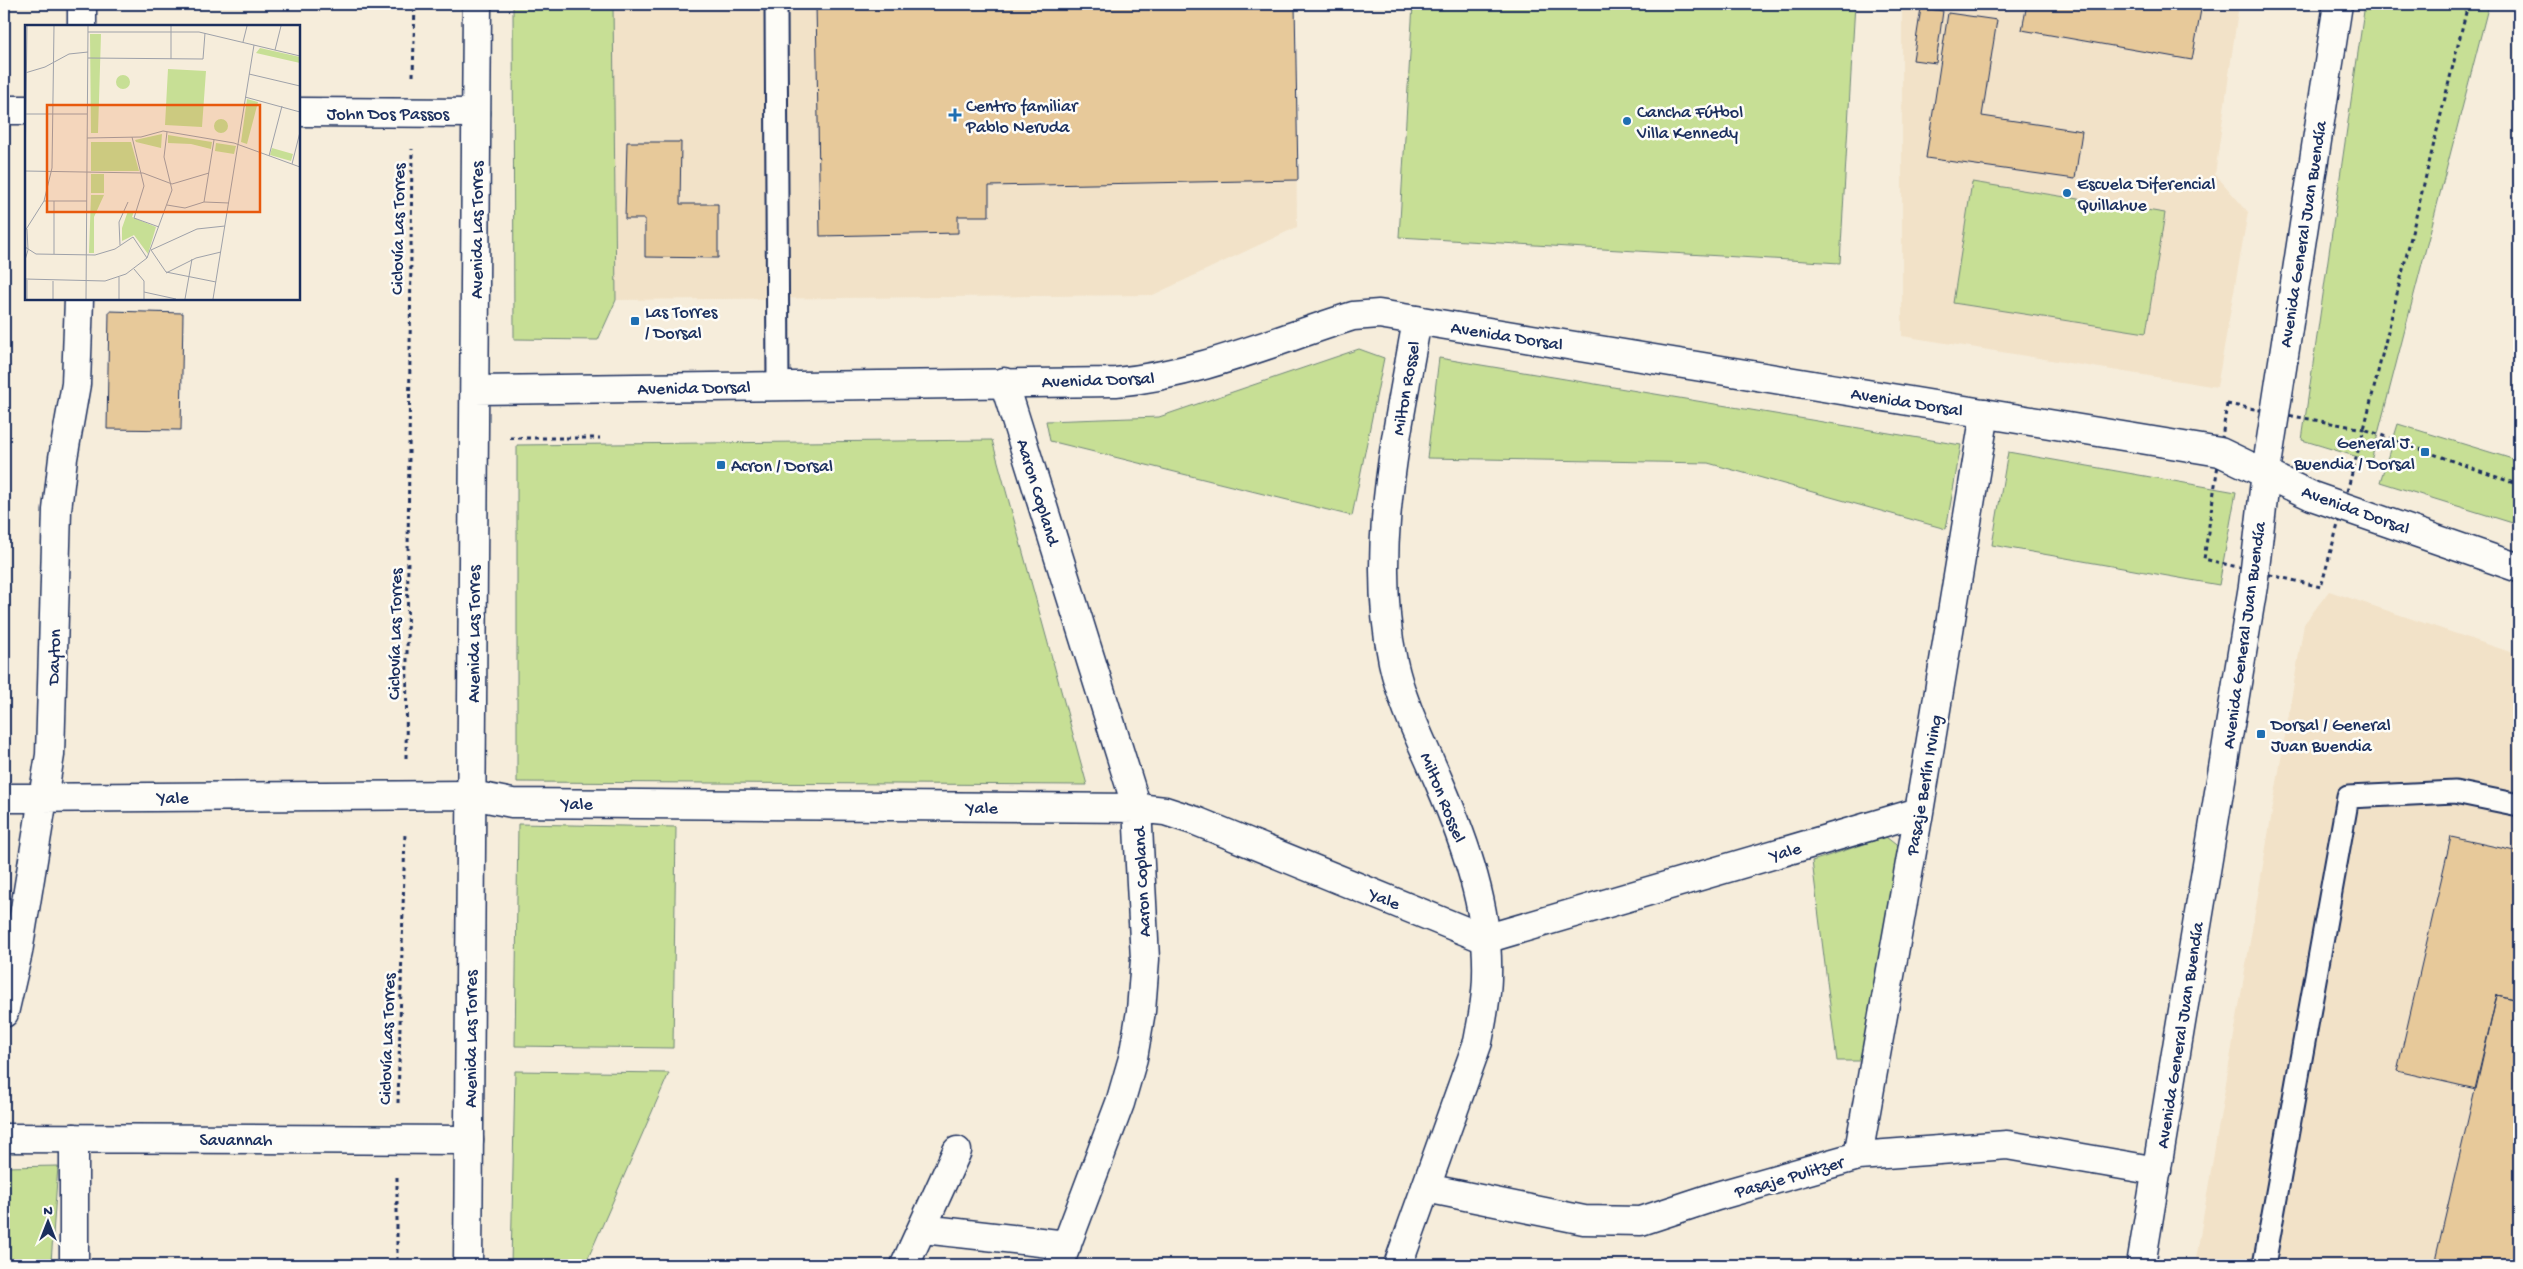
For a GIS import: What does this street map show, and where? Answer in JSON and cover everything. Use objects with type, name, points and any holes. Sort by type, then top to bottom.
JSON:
[{"type":"street","points":[[82,4],[82,25]]},
{"type":"street","name":"Avenida Las Torres","points":[[468,1265],[477,4]]},
{"type":"street","name":"Avenida General Juan Buendía","points":[[2141,1265],[2253,586],[2266,472],[2338,4]]},
{"type":"street","points":[[4,110],[25,110]]},
{"type":"street","name":"John Dos Passos","points":[[300,112],[476,114]]},
{"type":"street","name":"Dayton","points":[[4,1013],[18,952],[50,756],[57,510],[63,458],[76,384],[79,300]]},
{"type":"street","name":"Avenida Dorsal","points":[[475,390],[1116,382],[1156,378],[1197,368],[1353,316],[1378,314],[2220,452],[2266,472],[2312,496],[2519,568]]},
{"type":"street","name":"Milton Rossel","points":[[1398,1265],[1478,1042],[1484,1010],[1487,974],[1485,939],[1478,896],[1467,854],[1454,817],[1405,703],[1393,661],[1386,618],[1383,567],[1391,478],[1417,320]]},
{"type":"street","name":"Aaron Copland","points":[[923,1229],[1063,1255],[1120,1103],[1133,1058],[1141,1011],[1145,959],[1137,808],[1004,382]]},
{"type":"street","name":"Pasaje Berlín Irving","points":[[1858,1156],[1985,414]]},
{"type":"street","name":"Yale","points":[[4,798],[472,795],[512,803],[1137,808],[1165,811],[1196,821],[1485,939],[1918,812]]},
{"type":"street","name":"Savannah","points":[[4,1138],[469,1140]]},
{"type":"street","points":[[74,1138],[74,1265]]},
{"type":"street","name":"Pasaje Pulitzer","points":[[1426,1188],[1584,1220],[1641,1221],[1718,1196],[1858,1156],[2007,1145],[2157,1171]]},
{"type":"street","points":[[905,1265],[957,1151]]},
{"type":"lane","points":[[776,4],[778,385]]},
{"type":"lane","points":[[2264,1265],[2348,797],[2455,792],[2519,805]]},
{"type":"path","name":"Ciclovía Las Torres","points":[[397,1265],[397,1140],[406,795],[412,113],[415,4]]},
{"type":"path","points":[[2468,4],[2364,429],[2519,485]]},
{"type":"path","points":[[474,437],[600,438]]},
{"type":"shaded area","name":"Centro familiar Pablo Neruda","points":[[613,4],[1295,4],[1297,227],[1153,295],[616,300]]},
{"type":"shaded area","name":"Escuela Diferencial Quillahue","points":[[1902,4],[2239,4],[2215,174],[2248,212],[2217,387],[1902,336]]},
{"type":"shaded area","points":[[2329,591],[2519,655],[2519,1265],[2195,1265],[2304,624]]},
{"type":"green space","points":[[513,4],[613,4],[616,300],[598,340],[514,339]]},
{"type":"green space","name":"Cancha Fútbol Villa Kennedy","points":[[1413,4],[1855,4],[1840,263],[1399,237]]},
{"type":"green space","points":[[2365,4],[2489,4],[2371,461],[2302,440]]},
{"type":"green space","points":[[1972,182],[2165,213],[2146,333],[1953,303]]},
{"type":"green space","points":[[1359,349],[1384,358],[1352,516],[1050,441],[1046,421],[1159,417]]},
{"type":"green space","points":[[1439,358],[1961,445],[1946,529],[1708,463],[1427,458]]},
{"type":"green space","points":[[2398,424],[2519,461],[2519,525],[2380,482]]},
{"type":"green space","points":[[992,440],[1087,785],[517,782],[517,445]]},
{"type":"green space","points":[[2008,452],[2236,492],[2219,585],[1992,545]]},
{"type":"green space","points":[[518,824],[676,827],[673,1048],[515,1046]]},
{"type":"green space","points":[[1886,837],[1900,848],[1860,1061],[1837,1061],[1812,861]]},
{"type":"green space","points":[[515,1071],[669,1073],[585,1265],[511,1265]]},
{"type":"green space","points":[[58,1166],[51,1262],[4,1263],[4,1167]]},
{"type":"building","points":[[816,4],[1295,4],[1298,180],[989,186],[989,216],[958,216],[958,233],[820,236]]},
{"type":"building","points":[[2027,4],[2202,4],[2192,60],[2022,30]]},
{"type":"building","points":[[1921,8],[1943,11],[1936,63],[1913,60]]},
{"type":"building","points":[[1948,13],[1997,20],[1982,116],[2082,131],[2075,179],[1926,158]]},
{"type":"building","points":[[627,142],[681,142],[680,204],[718,204],[718,258],[645,257],[645,219],[625,219]]},
{"type":"building","points":[[109,311],[183,313],[181,430],[107,429]]},
{"type":"building","points":[[2451,837],[2519,852],[2519,1000],[2497,995],[2476,1089],[2397,1071]]},
{"type":"building","points":[[2497,995],[2519,1000],[2519,1265],[2434,1265]]},
{"type":"place","name":"Centro familiar Pablo Neruda","points":[[955,115]]},
{"type":"place","name":"Cancha Fútbol Villa Kennedy","points":[[1627,121]]},
{"type":"place","name":"Escuela Diferencial Quillahue","points":[[2067,193]]},
{"type":"place","name":"Las Torres / Dorsal","points":[[635,321]]},
{"type":"place","name":"General J. Buendia / Dorsal","points":[[2425,452]]},
{"type":"place","name":"Acron / Dorsal","points":[[721,465]]},
{"type":"place","name":"Dorsal / General Juan Buendia","points":[[2261,734]]}]
